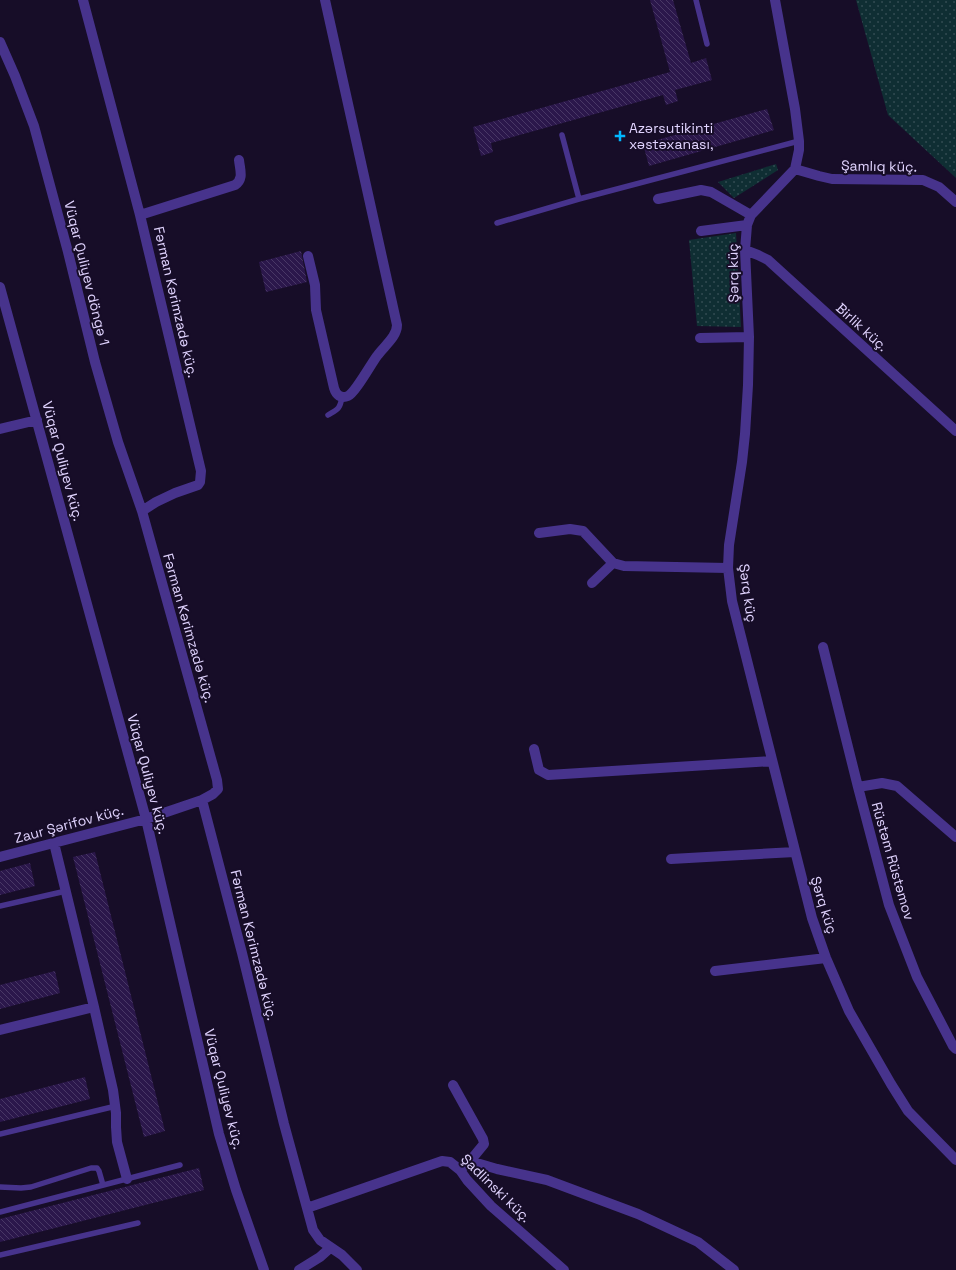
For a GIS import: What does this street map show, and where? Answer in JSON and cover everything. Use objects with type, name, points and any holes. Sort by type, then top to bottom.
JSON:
[{"type":"street","name":"Fərman Kərimzadə küç.","points":[[83,0],[140,215],[201,471],[201,478],[198,485],[168,496],[142,512],[217,780],[218,789],[213,794],[202,800],[313,1230],[320,1240],[342,1255],[357,1270]]},
{"type":"street","points":[[308,256],[315,285],[316,310],[335,392],[342,397],[348,396],[352,393],[378,354],[395,335],[397,325],[324,0]]},
{"type":"street","points":[[775,0],[795,109],[799,141],[798,159],[795,169]]},
{"type":"street","name":"Vüqar Quliyev döngə 1","points":[[0,42],[34,126],[68,252],[95,362],[118,442],[142,512]]},
{"type":"street","points":[[140,215],[235,185],[242,178],[239,160]]},
{"type":"street","name":"Şamlıq küç.","points":[[795,169],[832,179],[922,180],[940,187],[956,202]]},
{"type":"street","name":"Şərq küç","points":[[795,169],[751,215],[746,225],[745,250],[749,337],[745,434],[729,545],[728,568],[732,601],[812,918],[826,958],[850,1011],[891,1084],[908,1110],[956,1160]]},
{"type":"street","points":[[658,199],[701,190],[711,192],[751,215]]},
{"type":"street","points":[[701,231],[746,225]]},
{"type":"street","name":"Birlik küç.","points":[[745,250],[768,260],[956,431]]},
{"type":"street","name":"Vüqar Quliyev küç.","points":[[0,287],[146,819],[219,1134],[264,1270]]},
{"type":"street","points":[[700,338],[749,337]]},
{"type":"street","points":[[0,429],[37,420]]},
{"type":"street","points":[[539,533],[570,529],[583,531],[613,563],[624,566],[728,568]]},
{"type":"street","points":[[592,583],[613,563]]},
{"type":"street","name":"Rüstəm Rüstəmov","points":[[823,647],[889,905],[917,977],[953,1046],[956,1049]]},
{"type":"street","points":[[534,749],[539,770],[548,775],[772,761]]},
{"type":"street","name":"Rüstəm Rüstəmov","points":[[858,787],[882,783],[897,786],[956,837]]},
{"type":"street","name":"Zaur Şərifov küç.","points":[[0,857],[146,819],[202,800]]},
{"type":"street","points":[[54,843],[94,1007],[116,1106],[117,1142],[127,1179]]},
{"type":"street","points":[[671,859],[795,852]]},
{"type":"street","points":[[715,971],[826,958]]},
{"type":"street","points":[[0,1030],[94,1007]]},
{"type":"street","points":[[453,1085],[484,1139],[484,1144],[470,1161],[460,1170]]},
{"type":"street","name":"Şadlinski küç.","points":[[307,1208],[442,1161],[450,1162],[460,1170],[467,1180],[491,1206],[564,1270]]},
{"type":"street","points":[[470,1161],[497,1169],[547,1180],[638,1214],[698,1242],[734,1270]]},
{"type":"street","points":[[299,1270],[320,1257],[330,1248]]},
{"type":"lane","points":[[696,0],[707,44]]},
{"type":"lane","points":[[562,135],[579,199]]},
{"type":"lane","points":[[497,224],[579,199],[799,141]]},
{"type":"lane","points":[[328,414],[338,409],[342,397]]},
{"type":"lane","points":[[0,906],[66,890]]},
{"type":"lane","points":[[0,1134],[116,1106]]},
{"type":"lane","points":[[0,1212],[180,1164]]},
{"type":"lane","points":[[0,1187],[30,1187],[91,1168],[97,1168],[103,1185]]},
{"type":"lane","points":[[0,1256],[138,1223]]},
{"type":"green space","points":[[856,0],[956,0],[956,178],[888,115]]},
{"type":"green space","points":[[776,164],[778,170],[734,198],[718,182]]},
{"type":"green space","points":[[736,233],[741,327],[697,326],[689,240]]},
{"type":"building","points":[[650,0],[673,0],[691,63],[706,58],[712,80],[675,90],[678,101],[666,105],[663,95],[491,143],[493,152],[481,156],[473,127],[670,72]]},
{"type":"building","points":[[767,109],[774,130],[649,166],[643,144]]},
{"type":"building","points":[[301,251],[307,282],[266,292],[259,262]]},
{"type":"building","points":[[95,852],[165,1131],[144,1137],[73,857]]},
{"type":"building","points":[[30,863],[35,886],[0,895],[0,871]]},
{"type":"building","points":[[55,971],[60,993],[0,1009],[0,985]]},
{"type":"building","points":[[85,1077],[90,1099],[0,1122],[0,1099]]},
{"type":"building","points":[[199,1168],[204,1190],[0,1242],[0,1219]]},
{"type":"place","name":"Azərsutikinti xəstəxanası,","points":[[620,136]]}]
